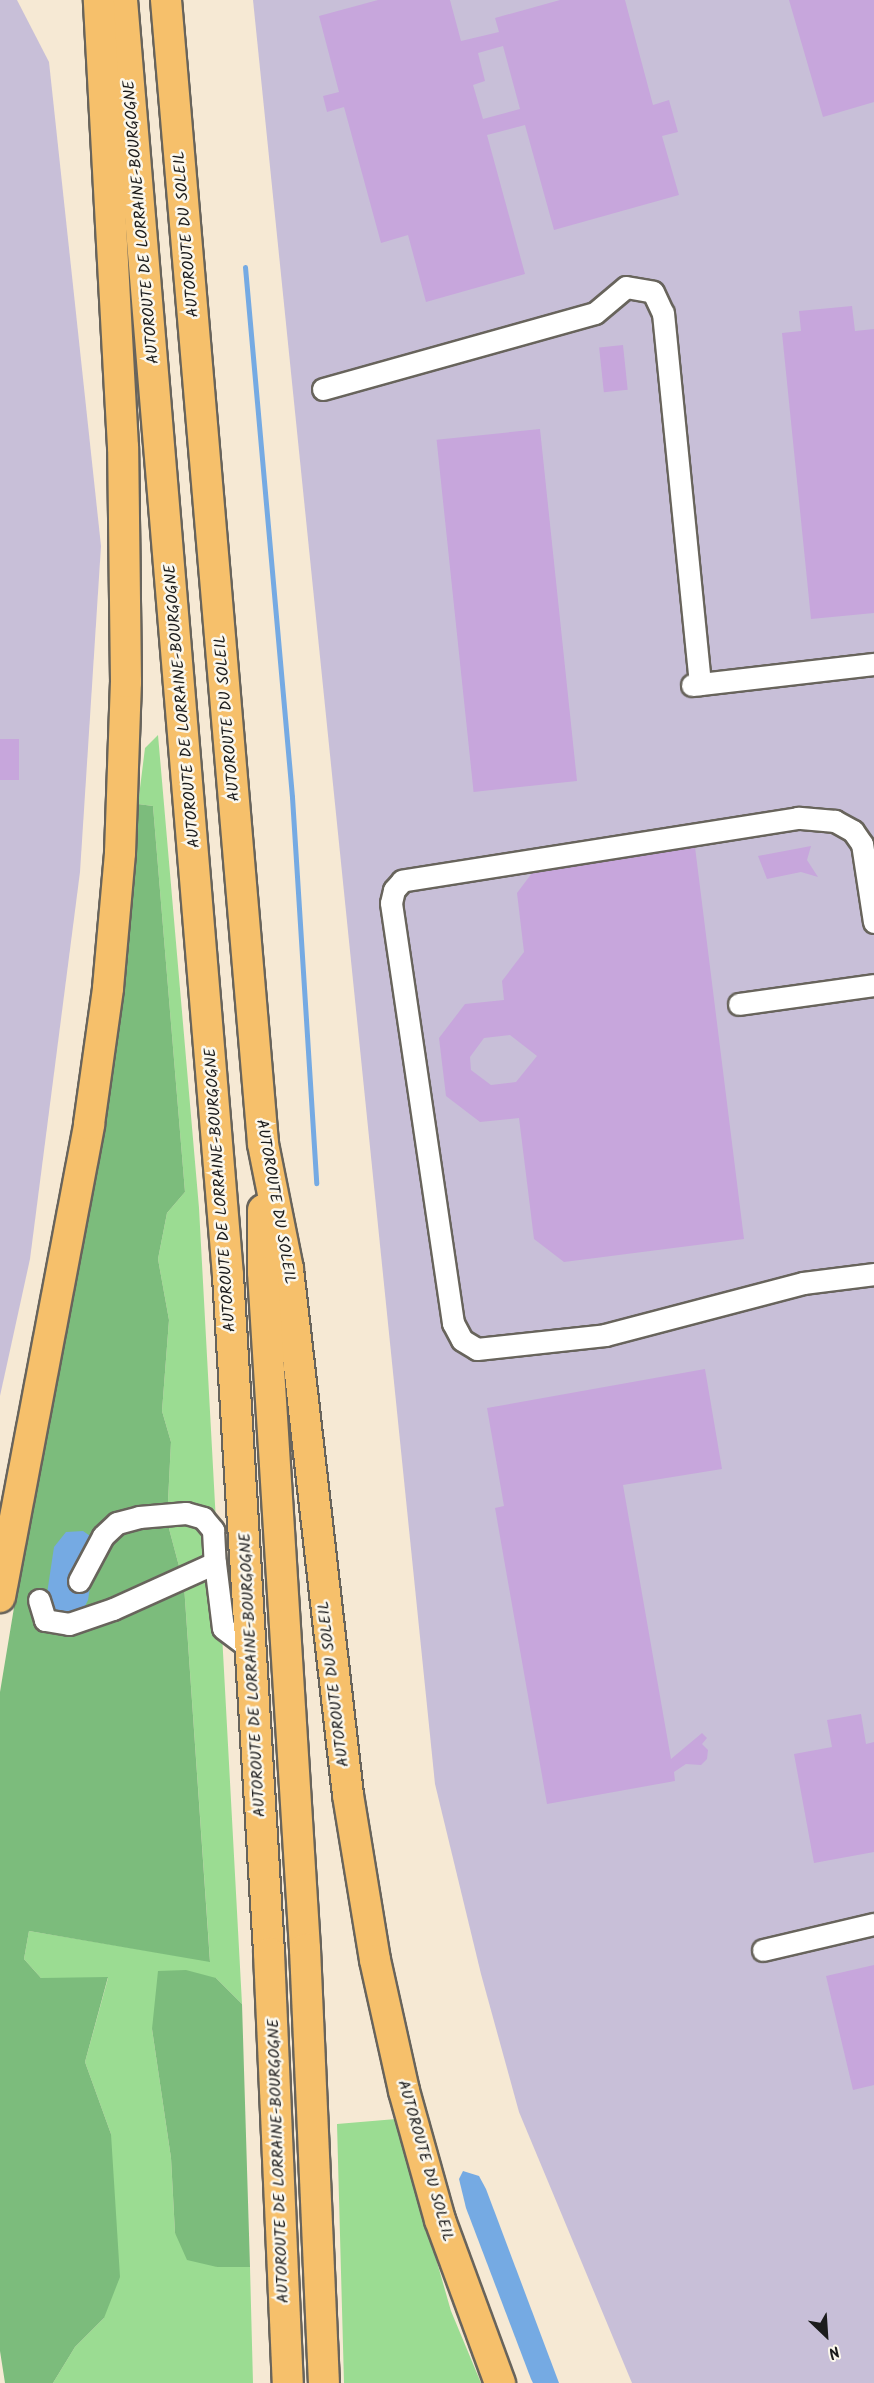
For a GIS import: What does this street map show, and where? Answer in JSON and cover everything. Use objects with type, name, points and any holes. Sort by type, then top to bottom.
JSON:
[{"type":"highway","points":[[0,1597],[93,1101],[112,955],[121,841],[126,647],[123,447],[99,0]]},
{"type":"highway","name":"AUTOROUTE DE LORRAINE-BOURGOGNE","points":[[122,0],[208,1009],[252,1650],[288,2383]]},
{"type":"highway","name":"AUTOROUTE DU SOLEIL","points":[[166,0],[263,1144],[288,1269],[333,1674],[375,1960],[401,2080],[431,2189],[500,2383]]},
{"type":"highway","points":[[263,1144],[263,1272],[305,1949],[324,2383]]},
{"type":"lane","points":[[323,389],[595,313],[626,287],[653,292],[663,314],[696,684],[874,664]]},
{"type":"lane","points":[[874,922],[862,844],[853,831],[835,821],[798,818],[402,881],[394,890],[391,903],[453,1323],[462,1340],[477,1349],[605,1335],[804,1283],[874,1274]]},
{"type":"lane","points":[[740,1004],[874,985]]},
{"type":"lane","points":[[79,1581],[103,1536],[117,1523],[139,1517],[186,1514],[203,1518],[213,1530],[223,1628],[252,1650]]},
{"type":"lane","points":[[39,1600],[45,1620],[69,1624],[113,1609],[215,1563]]},
{"type":"lane","points":[[763,1950],[874,1924]]},
{"type":"shaded area","points":[[0,0],[17,0],[49,62],[101,546],[80,872],[30,1259],[0,1396]]},
{"type":"shaded area","points":[[253,0],[874,0],[874,2383],[632,2383],[519,2112],[481,1974],[435,1784]]},
{"type":"green space","points":[[158,735],[199,1208],[242,2004],[216,1978],[152,2029],[171,2158],[175,2233],[217,2267],[250,2267],[253,2383],[53,2383],[75,2347],[104,2318],[111,2134],[85,2062],[108,1978],[41,1978],[24,1959],[29,1931],[210,1961],[184,1585],[167,1521],[171,1442],[162,1411],[169,1320],[158,1259],[167,1213],[185,1192],[153,806],[138,804],[145,748]]},
{"type":"green space","points":[[138,804],[153,806],[185,1192],[167,1213],[158,1259],[169,1320],[162,1411],[171,1442],[167,1521],[184,1585],[210,1962],[29,1931],[24,1959],[41,1978],[108,1977],[85,2062],[111,2134],[120,2277],[104,2318],[75,2347],[53,2383],[5,2383],[0,2351],[0,1692],[127,927]]},
{"type":"green space","points":[[186,1970],[216,1978],[242,2004],[250,2267],[217,2267],[187,2260],[175,2233],[171,2158],[152,2029],[158,1971]]},
{"type":"green space","points":[[396,2119],[451,2311],[481,2383],[344,2383],[337,2124]]},
{"type":"water","points":[[83,1531],[93,1538],[96,1550],[88,1600],[82,1612],[65,1620],[45,1607],[54,1547],[66,1532]]},
{"type":"water","points":[[463,2171],[479,2176],[486,2189],[559,2383],[533,2383],[531,2379],[466,2208],[459,2179]]},
{"type":"building","points":[[378,0],[450,0],[461,41],[499,32],[495,18],[560,0],[625,0],[653,105],[669,100],[678,132],[662,136],[679,195],[554,230],[525,125],[487,135],[525,274],[426,302],[408,235],[381,243],[344,107],[327,112],[323,96],[339,92],[319,16]],"holes":[[[503,46],[520,109],[483,119],[473,85],[485,81],[478,53]]]},
{"type":"building","points":[[789,0],[874,0],[874,102],[823,117]]},
{"type":"building","points":[[852,306],[855,331],[874,329],[874,613],[811,619],[782,333],[801,331],[799,311]]},
{"type":"building","points":[[623,345],[628,390],[604,392],[599,348]]},
{"type":"building","points":[[540,429],[577,781],[474,792],[437,440]]},
{"type":"building","points":[[0,739],[19,739],[19,780],[0,780]]},
{"type":"building","points":[[811,846],[807,860],[818,877],[801,872],[767,879],[758,856]]},
{"type":"building","points":[[695,847],[744,1239],[564,1262],[534,1239],[519,1118],[480,1122],[446,1096],[439,1038],[465,1004],[504,1000],[502,981],[524,952],[517,893],[532,873]],"holes":[[[510,1035],[537,1056],[516,1082],[491,1085],[471,1070],[470,1057],[484,1038]]]},
{"type":"building","points":[[705,1369],[722,1469],[623,1485],[671,1759],[702,1733],[707,1738],[702,1744],[708,1750],[707,1759],[701,1765],[686,1764],[674,1772],[675,1781],[547,1804],[495,1508],[504,1506],[487,1408]]},
{"type":"building","points":[[861,1714],[866,1744],[874,1742],[874,1852],[814,1863],[794,1754],[832,1747],[827,1720]]},
{"type":"building","points":[[874,1965],[874,2085],[853,2090],[826,1976]]},
{"type":"waterway","points":[[245,267],[292,797],[316,1183]]}]
